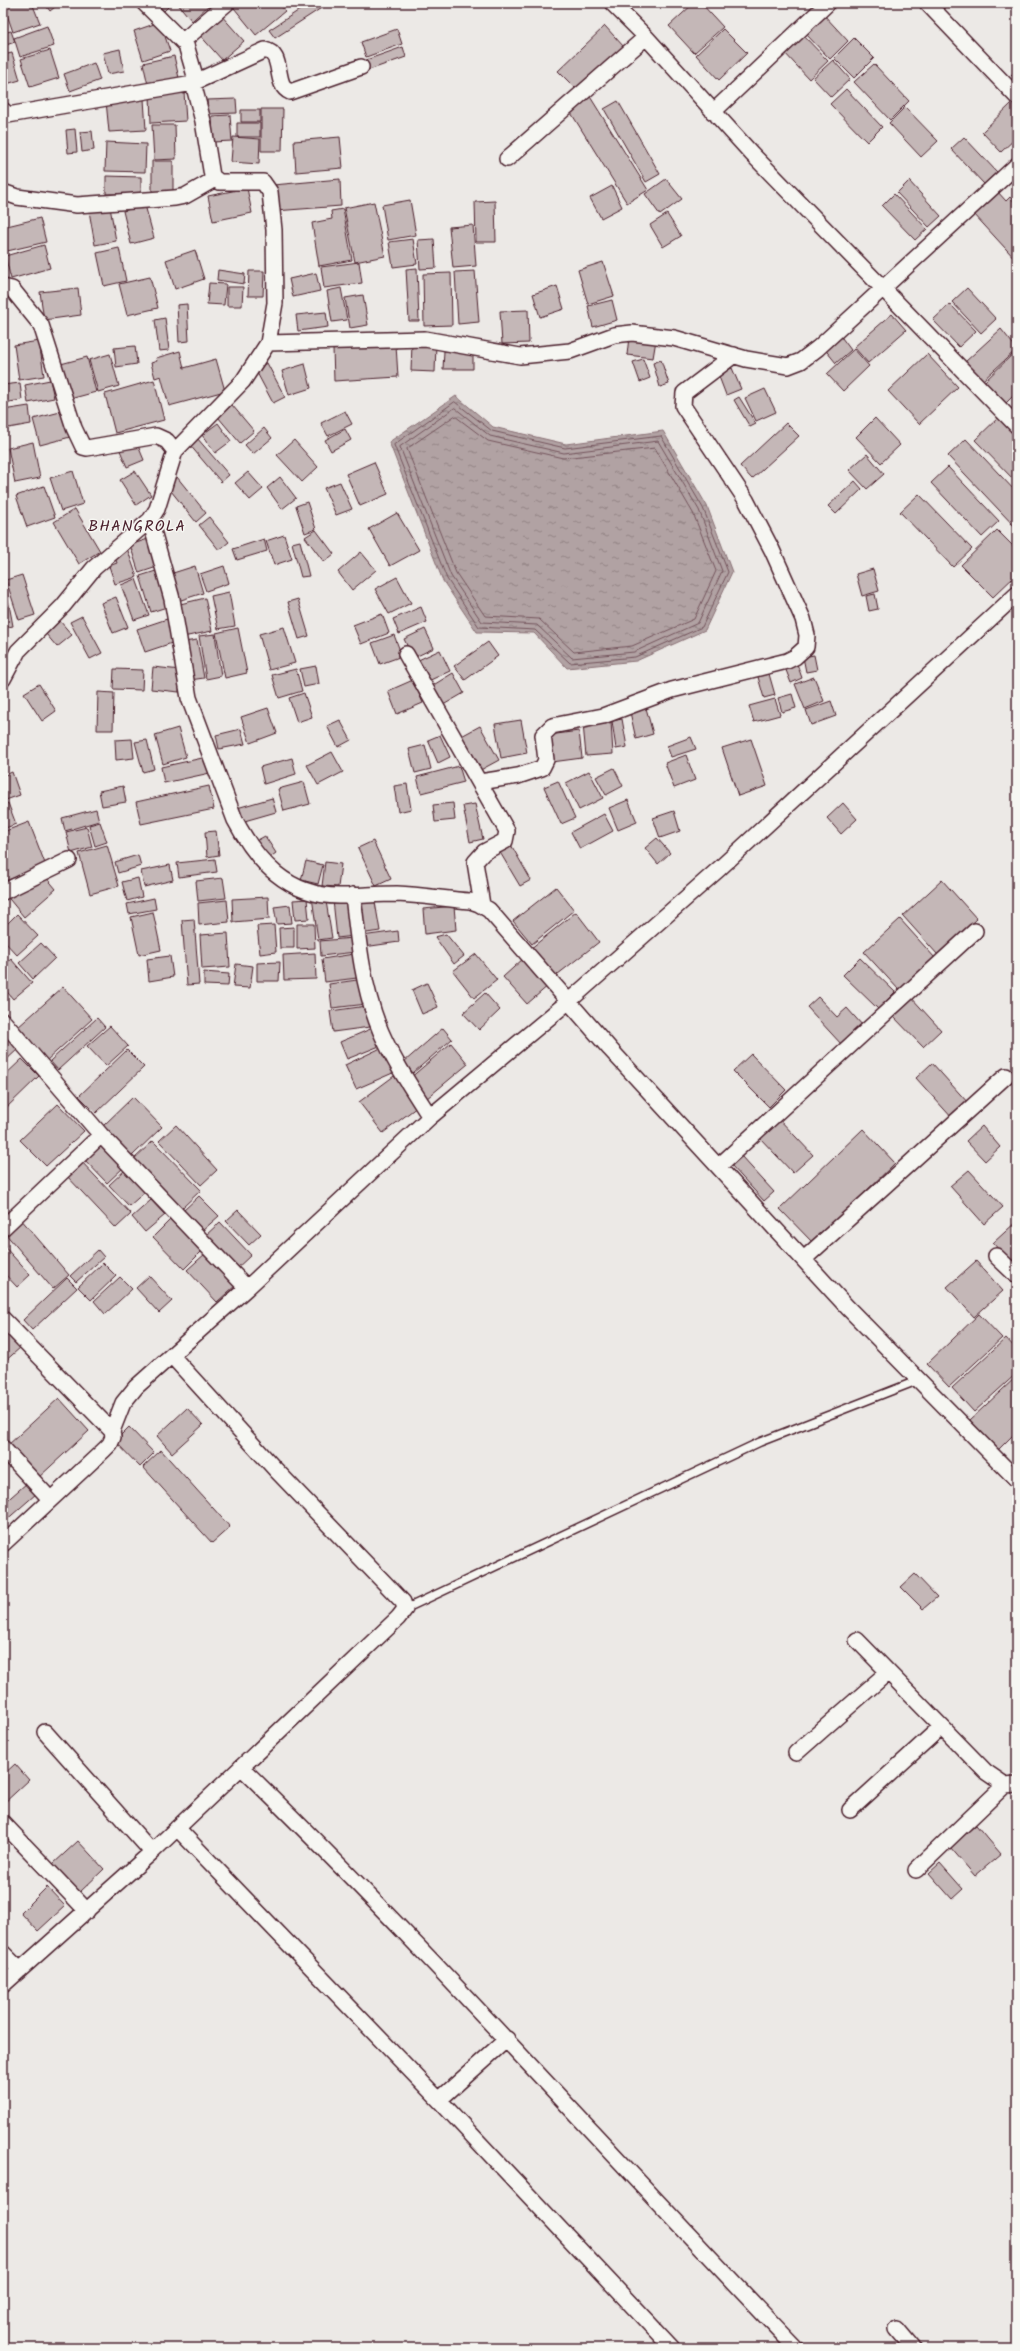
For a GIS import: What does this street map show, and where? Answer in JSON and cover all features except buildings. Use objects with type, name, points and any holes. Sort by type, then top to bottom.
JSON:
[{"type":"street","points":[[3,679],[18,651],[62,606],[94,568],[150,520],[157,509],[175,451],[243,380],[268,343],[275,303],[274,214],[269,190],[263,182],[257,180],[219,182],[210,172],[203,121],[193,83],[195,76],[182,41],[144,3]]},
{"type":"street","points":[[182,41],[227,3]]},
{"type":"street","points":[[612,3],[646,37],[713,112],[882,289],[1017,426]]},
{"type":"street","points":[[713,112],[828,3]]},
{"type":"street","points":[[927,3],[1017,97]]},
{"type":"street","points":[[507,159],[646,37]]},
{"type":"street","points":[[3,110],[8,115],[193,83],[265,50],[272,53],[276,59],[283,86],[290,92],[361,67]]},
{"type":"street","points":[[268,343],[418,339],[520,356],[570,350],[614,335],[632,333],[674,338],[746,359],[788,366],[801,361],[1017,165]]},
{"type":"street","points":[[3,192],[17,197],[88,205],[176,198],[185,196],[215,179]]},
{"type":"street","points":[[3,287],[12,289],[41,325],[74,428],[83,447],[87,448],[156,436],[167,441],[175,451]]},
{"type":"street","points":[[480,782],[518,776],[542,768],[546,760],[543,735],[552,726],[597,717],[672,690],[787,661],[795,657],[806,647],[807,635],[802,619],[766,537],[746,500],[683,406],[684,394],[734,355]]},
{"type":"street","points":[[150,520],[172,599],[189,698],[235,820],[244,839],[269,869],[290,885],[300,890],[338,896],[396,894],[470,901],[482,905],[498,918],[610,1050],[719,1166],[848,1308],[1017,1480]]},
{"type":"street","points":[[3,1544],[104,1450],[113,1437],[112,1431],[128,1396],[247,1288],[430,1117],[569,1001],[720,868],[1017,594]]},
{"type":"street","points":[[406,654],[507,831],[505,841],[484,852],[476,862],[482,905]]},
{"type":"street","points":[[3,892],[69,860]]},
{"type":"street","points":[[353,895],[360,954],[375,1015],[397,1063],[430,1117]]},
{"type":"street","points":[[719,1166],[976,931]]},
{"type":"street","points":[[3,1021],[101,1134],[247,1288]]},
{"type":"street","points":[[804,1259],[1006,1076]]},
{"type":"street","points":[[3,1228],[101,1134]]},
{"type":"street","points":[[996,1256],[1017,1276]]},
{"type":"street","points":[[3,1319],[112,1431]]},
{"type":"street","points":[[3,1985],[152,1852],[398,1618],[405,1609],[403,1602],[275,1469],[172,1356]]},
{"type":"street","points":[[3,1448],[50,1500]]},
{"type":"street","points":[[857,1640],[986,1772],[1011,1785],[916,1870]]},
{"type":"street","points":[[796,1753],[888,1672]]},
{"type":"street","points":[[850,1810],[942,1727]]},
{"type":"street","points":[[45,1732],[152,1852]]},
{"type":"street","points":[[241,1767],[341,1865],[507,2039],[710,2259],[796,2348]]},
{"type":"street","points":[[3,1823],[87,1911]]},
{"type":"street","points":[[177,1828],[439,2100],[672,2348]]},
{"type":"street","points":[[3,1952],[20,1970]]},
{"type":"street","points":[[439,2100],[507,2039]]},
{"type":"street","points":[[896,2329],[913,2348]]},
{"type":"lane","points":[[405,1609],[760,1442],[919,1380]]},
{"type":"water","points":[[456,396],[493,427],[566,444],[663,431],[707,506],[732,572],[705,630],[636,661],[567,668],[534,633],[477,632],[443,581],[389,442]]},
{"type":"district","name":"BHANGROLA","points":[[137,525]]}]
